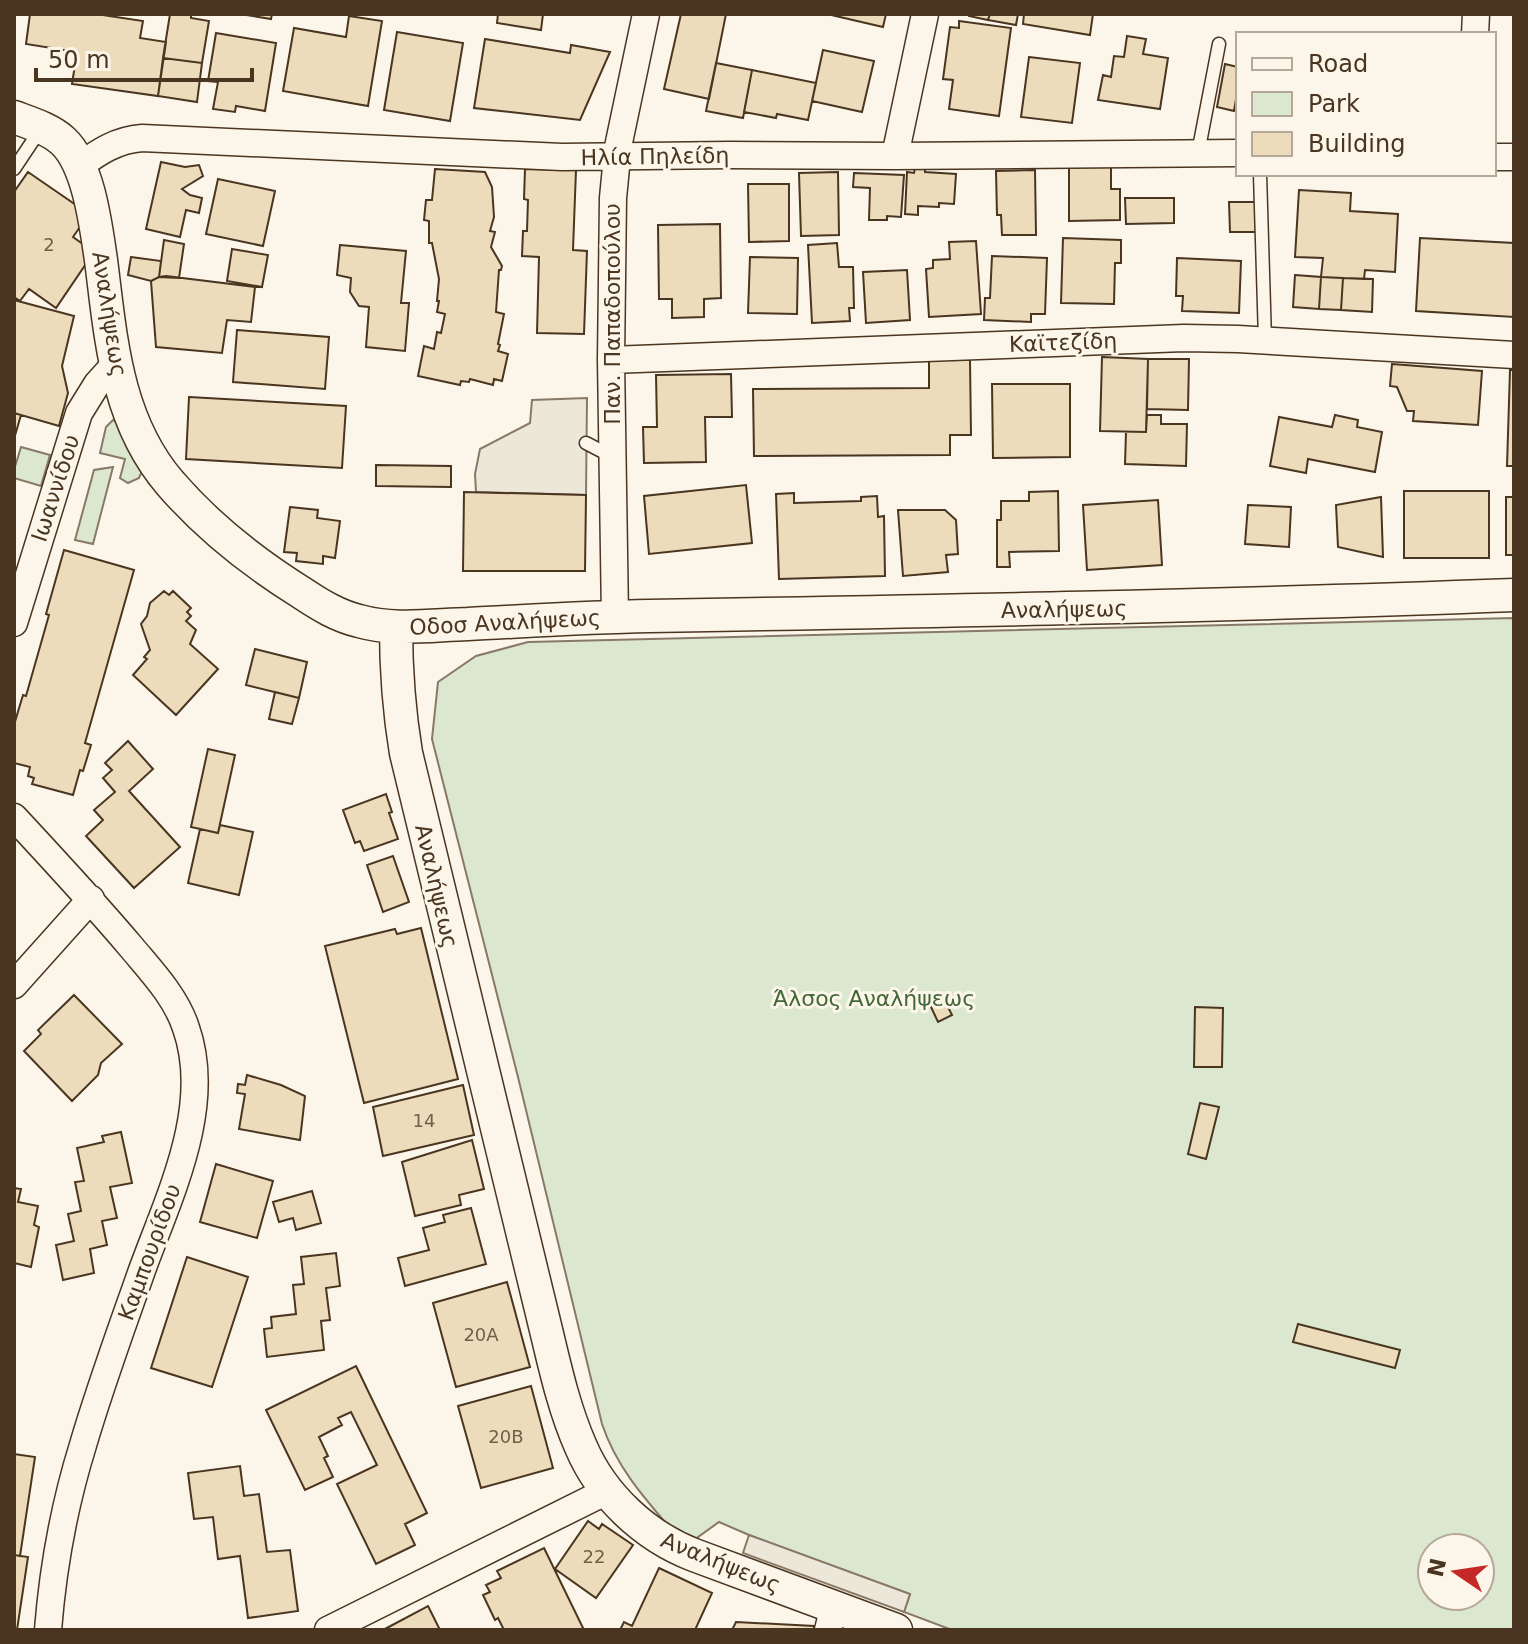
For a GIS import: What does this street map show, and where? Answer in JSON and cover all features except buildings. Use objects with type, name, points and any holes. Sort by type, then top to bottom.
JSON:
[{"type":"street","name":"Παν. Παπαδοπούλου","points":[[615,617],[611,456],[613,198],[617,155],[646,14]]},
{"type":"street","points":[[895,156],[925,14]]},
{"type":"street","name":"Αναλήψεως","points":[[28,122],[62,140],[79,166],[95,217],[116,363],[128,411],[140,440],[156,465],[206,519],[261,566],[328,610],[354,620],[396,627],[403,738],[455,963],[565,1403],[581,1448],[607,1491],[645,1528],[671,1545],[831,1618],[896,1630]]},
{"type":"street","name":"Ηλία Πηλείδη","points":[[79,166],[112,145],[142,138],[562,157],[1236,153]]},
{"type":"street","name":"Καϊτεζίδη","points":[[611,360],[1211,338],[1514,355]]},
{"type":"street","name":"Ιωαννίδου","points":[[14,623],[22,562],[79,413],[97,384],[116,363]]},
{"type":"street","name":"Αναλήψεως","points":[[615,617],[1190,606],[1514,595]]},
{"type":"street","name":"Οδοσ Αναλήψεως","points":[[396,627],[615,617]]},
{"type":"street","name":"Καμπουρίδου","points":[[14,817],[91,899],[150,969],[186,1026],[196,1086],[189,1132],[177,1173],[74,1473],[62,1526],[48,1630]]},
{"type":"street","points":[[14,985],[91,899]]},
{"type":"street","points":[[328,1630],[607,1491]]},
{"type":"lane","points":[[1198,153],[1219,44]]},
{"type":"lane","points":[[14,169],[28,122]]},
{"type":"lane","points":[[1260,176],[1265,340]]},
{"type":"lane","points":[[586,443],[611,456]]},
{"type":"green space","points":[[113,420],[124,427],[145,464],[139,478],[128,483],[120,478],[125,459],[100,453],[106,427]]},
{"type":"green space","points":[[21,447],[50,455],[41,486],[14,478]]},
{"type":"green space","points":[[113,467],[93,544],[75,540],[94,470]]},
{"type":"green space","name":"Άλσος Αναλήψεως","points":[[1514,618],[1514,1630],[952,1630],[904,1612],[910,1594],[719,1522],[691,1542],[677,1536],[624,1470],[602,1424],[432,739],[438,682],[476,656],[528,642]]},
{"type":"shaded area","points":[[587,398],[586,495],[476,492],[475,474],[480,449],[530,423],[532,400]]},
{"type":"shaded area","points":[[749,1535],[910,1594],[904,1612],[743,1553]]}]
